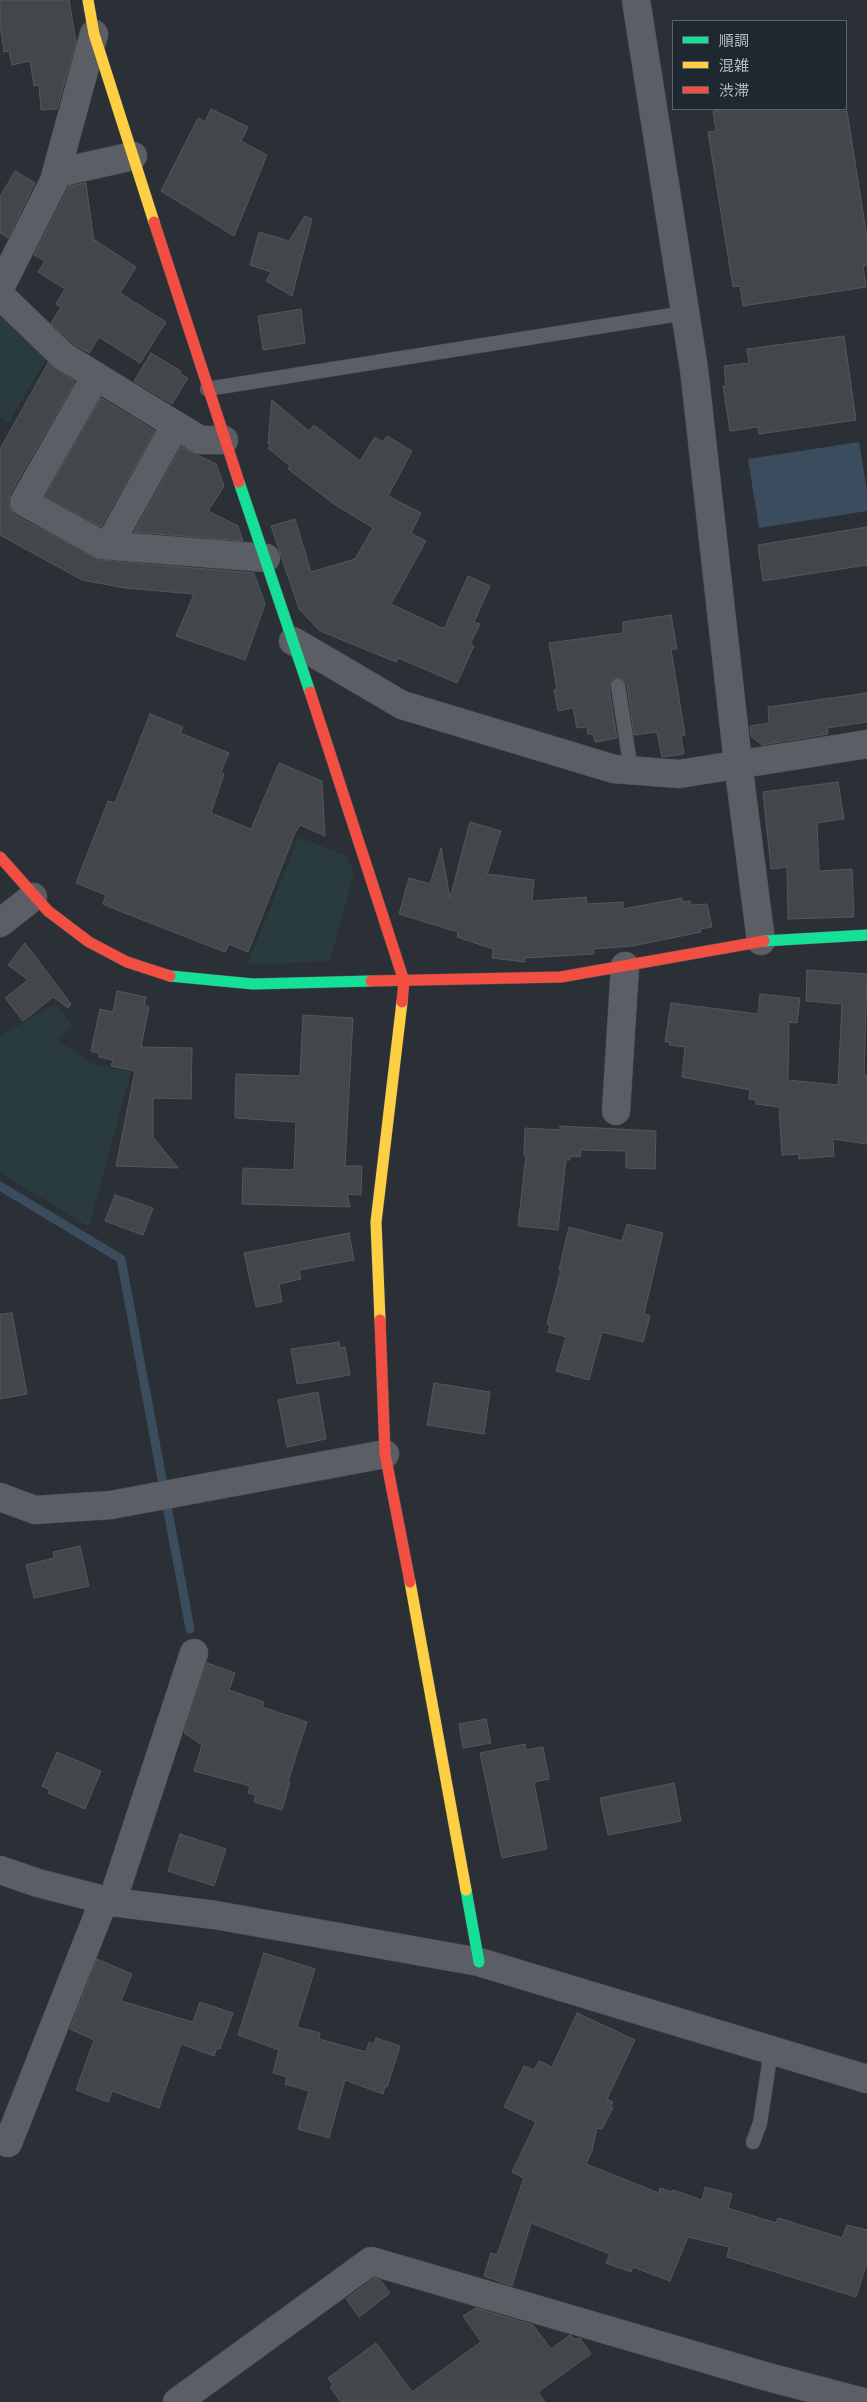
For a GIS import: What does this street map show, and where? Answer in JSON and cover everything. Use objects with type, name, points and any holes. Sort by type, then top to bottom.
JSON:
[{"type":"street","points":[[88,0],[94,34],[207,388],[266,558],[404,981],[376,1222],[385,1454],[430,1684],[479,1962]]},
{"type":"street","points":[[636,0],[694,369],[738,763],[761,940]]},
{"type":"street","points":[[0,288],[54,182],[94,34]]},
{"type":"street","points":[[57,172],[133,156]]},
{"type":"street","points":[[0,295],[63,356],[200,440],[224,440]]},
{"type":"street","points":[[96,376],[24,502],[102,545],[266,558]]},
{"type":"street","points":[[109,545],[176,426]]},
{"type":"street","points":[[293,641],[402,705],[614,769],[679,774],[738,763],[867,744]]},
{"type":"street","points":[[0,858],[33,897],[63,925],[89,942],[127,962],[164,975],[190,979],[253,984],[561,977],[761,940],[867,935]]},
{"type":"street","points":[[0,923],[33,897]]},
{"type":"street","points":[[616,1111],[625,966]]},
{"type":"street","points":[[0,1497],[35,1510],[111,1505],[385,1454]]},
{"type":"street","points":[[8,2143],[108,1901],[194,1654]]},
{"type":"street","points":[[0,1870],[38,1883],[108,1901],[215,1915],[479,1962],[867,2079]]},
{"type":"street","points":[[177,2402],[371,2261],[740,2369],[863,2402]]},
{"type":"lane","points":[[207,388],[685,313]]},
{"type":"lane","points":[[618,686],[631,770]]},
{"type":"lane","points":[[753,2142],[760,2123],[771,2051]]},
{"type":"shaded area","points":[[0,307],[51,352],[8,423],[0,418]]},
{"type":"shaded area","points":[[299,837],[347,856],[354,873],[330,961],[247,965]]},
{"type":"shaded area","points":[[55,1004],[72,1025],[57,1040],[91,1063],[131,1072],[89,1227],[0,1173],[0,1036]]},
{"type":"water","points":[[859,442],[867,490],[867,511],[759,528],[748,459]]},
{"type":"building","points":[[0,0],[69,0],[76,42],[57,109],[41,110],[39,85],[34,86],[30,61],[12,65],[9,51],[4,52],[0,23]]},
{"type":"building","points":[[211,109],[248,127],[241,141],[267,155],[234,236],[161,191],[198,118],[205,122]]},
{"type":"building","points":[[713,111],[847,111],[867,238],[867,265],[863,266],[866,287],[743,306],[740,286],[733,287],[708,132],[716,131]]},
{"type":"building","points":[[15,171],[35,183],[8,238],[0,233],[0,197]]},
{"type":"building","points":[[86,183],[94,242],[95,240],[136,267],[120,293],[166,322],[140,363],[99,337],[89,353],[73,344],[51,323],[61,307],[56,304],[65,289],[38,272],[45,261],[34,255],[69,186]]},
{"type":"building","points":[[305,216],[312,219],[292,296],[266,281],[271,272],[250,265],[259,232],[289,241]]},
{"type":"building","points":[[301,309],[305,343],[263,350],[258,316]]},
{"type":"building","points":[[844,336],[856,420],[759,434],[758,427],[730,431],[723,386],[726,386],[724,366],[749,363],[747,349]]},
{"type":"building","points":[[151,353],[181,371],[179,373],[188,378],[172,404],[134,381]]},
{"type":"building","points":[[48,363],[75,382],[10,494],[8,503],[11,510],[16,516],[100,560],[254,573],[265,604],[245,660],[176,636],[194,594],[125,588],[82,580],[0,535],[0,449]]},
{"type":"building","points":[[101,398],[155,431],[101,527],[45,496]]},
{"type":"building","points":[[272,400],[309,431],[314,425],[360,461],[375,437],[383,442],[387,436],[412,451],[388,496],[421,513],[411,533],[426,541],[391,604],[442,628],[445,627],[468,576],[490,586],[474,622],[480,624],[470,644],[474,646],[457,683],[398,658],[396,662],[320,631],[299,609],[271,526],[295,519],[311,572],[355,559],[373,528],[334,504],[288,469],[290,466],[268,448],[270,445],[268,443]]},
{"type":"building","points":[[181,447],[216,464],[224,486],[208,511],[238,526],[243,541],[134,532]]},
{"type":"building","points":[[867,527],[867,565],[763,581],[758,545]]},
{"type":"building","points":[[671,615],[677,649],[671,649],[685,735],[681,736],[684,754],[662,757],[657,732],[634,735],[627,685],[621,678],[612,680],[609,687],[617,738],[595,742],[593,734],[588,734],[587,727],[577,728],[573,708],[558,711],[554,690],[557,689],[549,643],[623,633],[623,622]]},
{"type":"building","points":[[867,693],[867,722],[827,728],[828,734],[762,745],[751,736],[750,726],[769,723],[768,707]]},
{"type":"building","points":[[150,714],[183,727],[180,733],[229,753],[221,772],[224,774],[211,813],[251,829],[279,763],[322,781],[325,836],[300,825],[295,833],[248,952],[229,944],[225,952],[122,912],[103,904],[106,895],[76,883],[108,801],[115,803]]},
{"type":"building","points":[[838,782],[844,819],[817,823],[819,871],[852,869],[854,917],[788,919],[787,867],[771,869],[763,792]]},
{"type":"building","points":[[470,822],[501,831],[487,874],[534,880],[532,901],[586,897],[587,904],[623,902],[623,909],[682,898],[682,902],[690,901],[691,905],[707,904],[712,927],[700,929],[701,932],[632,946],[594,949],[594,954],[525,958],[525,962],[492,958],[493,949],[457,937],[458,932],[399,914],[409,878],[430,884],[441,848],[450,898]]},
{"type":"building","points":[[25,943],[71,1004],[68,1008],[53,997],[23,1021],[5,998],[28,980],[8,965]]},
{"type":"building","points":[[807,970],[867,974],[864,1075],[867,1075],[867,1144],[833,1139],[834,1156],[799,1159],[799,1154],[782,1155],[779,1107],[756,1104],[756,1100],[749,1099],[750,1090],[682,1077],[685,1047],[669,1045],[670,1042],[665,1042],[671,1003],[758,1014],[760,994],[800,998],[797,1023],[789,1022],[788,1080],[838,1085],[842,1004],[806,1001]]},
{"type":"building","points":[[117,991],[146,997],[144,1005],[149,1007],[141,1047],[192,1048],[191,1099],[153,1098],[153,1137],[178,1168],[116,1166],[135,1071],[111,1066],[113,1060],[99,1057],[99,1053],[91,1051],[100,1009],[113,1012]]},
{"type":"building","points":[[303,1015],[353,1018],[345,1166],[362,1166],[361,1195],[347,1194],[350,1207],[242,1204],[243,1168],[294,1170],[296,1122],[235,1118],[236,1074],[300,1076]]},
{"type":"building","points":[[560,1126],[656,1131],[655,1169],[626,1168],[626,1151],[581,1150],[580,1157],[570,1156],[570,1160],[566,1160],[558,1230],[518,1226],[526,1156],[524,1155],[525,1128],[560,1130]]},
{"type":"building","points":[[115,1195],[153,1208],[143,1235],[105,1221]]},
{"type":"building","points":[[627,1224],[663,1233],[644,1314],[650,1316],[643,1342],[602,1332],[589,1380],[556,1371],[566,1337],[548,1332],[550,1325],[547,1324],[561,1270],[559,1270],[569,1227],[622,1241]]},
{"type":"building","points":[[349,1233],[354,1260],[299,1270],[301,1279],[279,1284],[282,1302],[256,1307],[244,1253]]},
{"type":"building","points":[[12,1313],[27,1394],[0,1399],[0,1314]]},
{"type":"building","points":[[339,1342],[340,1348],[345,1347],[350,1375],[297,1384],[291,1349]]},
{"type":"building","points":[[434,1383],[490,1392],[484,1434],[427,1425]]},
{"type":"building","points":[[318,1392],[326,1439],[287,1447],[278,1400]]},
{"type":"building","points":[[80,1546],[89,1586],[34,1598],[26,1565],[54,1558],[53,1552]]},
{"type":"building","points":[[207,1663],[235,1673],[229,1690],[264,1702],[262,1707],[307,1722],[288,1781],[290,1782],[282,1810],[254,1802],[256,1795],[248,1793],[250,1786],[194,1771],[202,1745],[184,1733]]},
{"type":"building","points":[[486,1719],[491,1743],[463,1748],[459,1724]]},
{"type":"building","points":[[525,1744],[526,1750],[543,1747],[549,1779],[534,1782],[547,1849],[502,1858],[480,1753]]},
{"type":"building","points":[[57,1752],[101,1771],[85,1809],[48,1793],[50,1790],[42,1786]]},
{"type":"building","points":[[674,1783],[681,1821],[608,1835],[600,1798]]},
{"type":"building","points":[[180,1834],[226,1849],[214,1886],[168,1871]]},
{"type":"building","points":[[264,1953],[315,1969],[297,2027],[320,2033],[319,2039],[366,2052],[369,2042],[374,2044],[376,2038],[400,2046],[383,2094],[345,2080],[329,2138],[298,2129],[309,2091],[285,2084],[287,2077],[273,2073],[279,2050],[238,2035]]},
{"type":"building","points":[[97,1959],[132,1974],[121,2001],[193,2022],[200,2002],[233,2013],[220,2049],[217,2048],[214,2056],[181,2044],[159,2108],[112,2091],[108,2102],[76,2090],[94,2040],[70,2029]]},
{"type":"building","points":[[577,2013],[635,2040],[607,2099],[613,2102],[610,2107],[613,2108],[602,2129],[597,2128],[592,2151],[586,2164],[659,2193],[660,2188],[672,2192],[673,2190],[702,2200],[705,2187],[732,2194],[728,2208],[776,2223],[778,2218],[842,2238],[847,2225],[867,2230],[867,2263],[856,2297],[727,2257],[729,2247],[688,2237],[670,2281],[633,2267],[631,2272],[606,2263],[610,2254],[531,2223],[512,2286],[484,2276],[491,2253],[497,2255],[524,2178],[512,2172],[536,2122],[504,2107],[524,2066],[534,2070],[539,2061],[552,2067]]},
{"type":"building","points":[[374,2278],[380,2280],[390,2293],[359,2317],[346,2299]]},
{"type":"building","points":[[476,2308],[533,2325],[551,2349],[570,2335],[574,2339],[580,2338],[591,2354],[538,2392],[545,2402],[341,2402],[330,2387],[333,2385],[328,2378],[376,2343],[412,2392],[481,2342],[463,2316]]},
{"type":"waterway","points":[[0,1186],[121,1259],[190,1629]]},
{"type":"traffic: fast","points":[[239,482],[310,692]]},
{"type":"traffic: fast","points":[[764,941],[867,935]]},
{"type":"traffic: fast","points":[[170,976],[253,984],[371,981]]},
{"type":"traffic: fast","points":[[466,1890],[479,1962]]},
{"type":"traffic: slow","points":[[88,0],[94,34],[154,222]]},
{"type":"traffic: slow","points":[[380,1320],[376,1222],[402,1002]]},
{"type":"traffic: slow","points":[[410,1582],[466,1890]]},
{"type":"traffic: jam","points":[[154,222],[239,482]]},
{"type":"traffic: jam","points":[[310,692],[404,981],[402,1002]]},
{"type":"traffic: jam","points":[[0,857],[48,911],[89,942],[127,962],[170,976]]},
{"type":"traffic: jam","points":[[371,981],[561,977],[764,941]]},
{"type":"traffic: jam","points":[[380,1320],[385,1454],[410,1582]]}]
